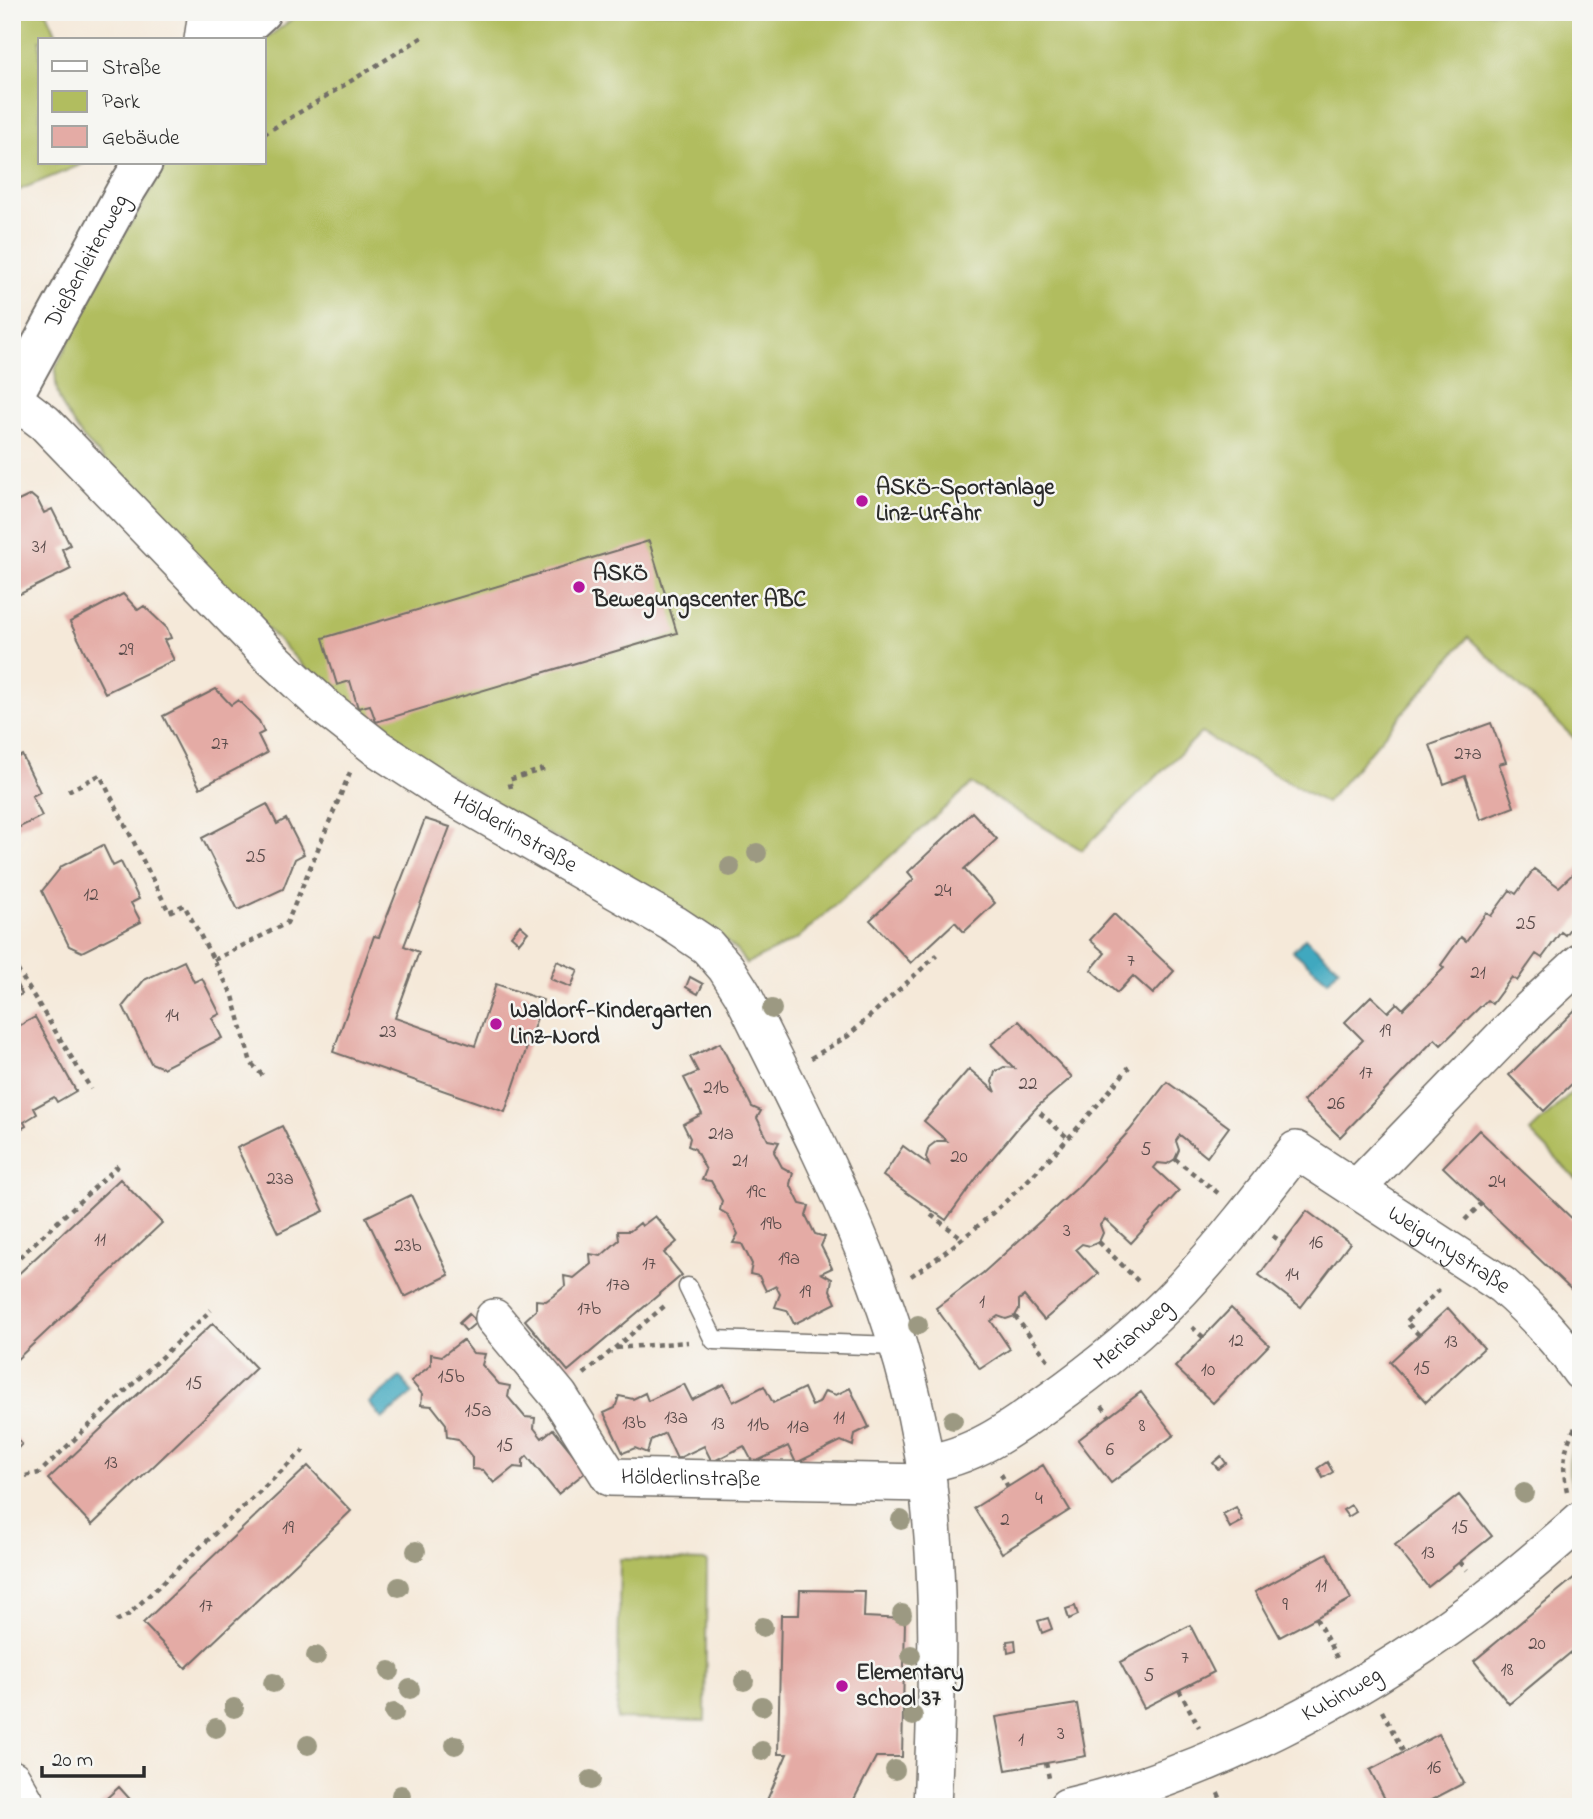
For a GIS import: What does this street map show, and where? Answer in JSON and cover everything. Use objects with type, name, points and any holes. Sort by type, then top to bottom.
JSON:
[{"type":"street","points":[[203,38],[207,12]]},
{"type":"street","points":[[232,38],[261,12]]},
{"type":"street","name":"Dießenleitenweg","points":[[12,398],[142,164]]},
{"type":"street","name":"Hölderlinstraße","points":[[12,398],[45,423],[271,657],[367,740],[443,791],[674,924],[707,946],[726,968],[742,993],[846,1209],[898,1346],[927,1473],[937,1608],[938,1680],[932,1807]]},
{"type":"street","points":[[1356,1189],[1528,1011],[1581,962]]},
{"type":"street","name":"Weigunystraße","points":[[1296,1150],[1502,1285],[1533,1312],[1581,1372]]},
{"type":"street","name":"Merianweg","points":[[927,1473],[995,1437],[1060,1394],[1131,1338],[1181,1290],[1232,1232],[1296,1150]]},
{"type":"street","name":"Hölderlinstraße","points":[[494,1318],[559,1396],[610,1477],[927,1473]]},
{"type":"street","name":"Kubinweg","points":[[1067,1807],[1112,1797],[1181,1772],[1245,1744],[1326,1703],[1401,1658],[1471,1611],[1576,1511]]},
{"type":"street","points":[[12,1779],[28,1807]]},
{"type":"lane","points":[[681,1292],[714,1340],[898,1346]]},
{"type":"path","points":[[266,133],[423,37]]},
{"type":"path","points":[[214,960],[287,923],[351,769]]},
{"type":"path","points":[[509,780],[544,769]]},
{"type":"path","points":[[68,791],[100,775],[169,912],[184,905],[214,960],[233,996],[251,1063],[264,1077]]},
{"type":"path","points":[[781,1073],[848,1036],[937,955]]},
{"type":"path","points":[[12,961],[91,1088]]},
{"type":"path","points":[[882,1299],[896,1293],[907,1278],[962,1238],[1015,1192],[1068,1138],[1129,1067]]},
{"type":"path","points":[[1040,1113],[1068,1138]]},
{"type":"path","points":[[1175,1159],[1220,1194]]},
{"type":"path","points":[[12,1264],[120,1164]]},
{"type":"path","points":[[930,1215],[962,1238]]},
{"type":"path","points":[[1099,1242],[1126,1269]]},
{"type":"path","points":[[1419,1335],[1406,1322],[1445,1283]]},
{"type":"path","points":[[576,1381],[681,1292]]},
{"type":"path","points":[[16,1478],[39,1473],[211,1310]]},
{"type":"path","points":[[1015,1316],[1038,1346]]},
{"type":"path","points":[[616,1348],[714,1340]]},
{"type":"path","points":[[1576,1511],[1566,1490],[1563,1470],[1565,1450],[1571,1433],[1581,1419]]},
{"type":"path","points":[[116,1621],[128,1615],[304,1450]]},
{"type":"path","points":[[998,1469],[1008,1487]]},
{"type":"path","points":[[1315,1618],[1338,1660]]},
{"type":"path","points":[[1179,1690],[1201,1730]]},
{"type":"path","points":[[1380,1706],[1404,1753]]},
{"type":"path","points":[[1219,1796],[1224,1807]]},
{"type":"green space","points":[[12,12],[47,12],[58,38],[38,38],[38,164],[83,164],[12,193]]},
{"type":"green space","name":"ASKÖ-Sportanlage Linz-Urfahr","points":[[302,12],[1581,12],[1581,736],[1575,739],[1468,637],[1326,803],[1201,733],[1082,850],[972,784],[797,939],[746,964],[723,938],[404,748],[308,671],[83,438],[62,405],[57,388],[56,367],[114,252],[166,164],[266,164],[266,39]]},
{"type":"green space","points":[[1581,1083],[1581,1184],[1530,1132]]},
{"type":"green space","points":[[1581,1431],[1581,1486],[1576,1490],[1570,1477],[1569,1460],[1573,1444]]},
{"type":"green space","points":[[620,1559],[707,1561],[705,1721],[617,1719]]},
{"type":"water","points":[[1305,938],[1339,968],[1328,981],[1293,951]]},
{"type":"water","points":[[400,1377],[413,1393],[382,1419],[369,1403]]},
{"type":"building","points":[[31,495],[38,501],[44,513],[52,509],[70,545],[62,549],[71,569],[12,598],[12,504]]},
{"type":"building","name":"ASKÖ Bewegungscenter ABC","points":[[649,541],[677,633],[376,722],[370,705],[358,708],[350,681],[337,685],[323,638]]},
{"type":"building","points":[[123,594],[138,610],[144,606],[167,628],[171,638],[164,640],[174,660],[105,693],[70,622]]},
{"type":"building","points":[[216,689],[231,705],[238,700],[259,721],[264,732],[258,735],[267,753],[200,788],[163,716]]},
{"type":"building","points":[[1491,723],[1506,762],[1499,764],[1514,807],[1480,820],[1465,776],[1444,784],[1430,745]]},
{"type":"building","points":[[22,755],[40,792],[32,796],[42,816],[12,831],[12,760]]},
{"type":"building","points":[[267,804],[277,824],[286,819],[304,854],[295,859],[283,889],[238,910],[202,838]]},
{"type":"building","points":[[972,812],[997,839],[964,869],[995,903],[964,932],[955,922],[911,963],[870,920],[914,879],[908,872]]},
{"type":"building","points":[[425,819],[450,827],[404,946],[419,952],[395,1018],[475,1046],[496,984],[543,1000],[505,1112],[333,1052],[374,936],[379,937]]},
{"type":"building","points":[[103,845],[113,866],[121,862],[139,899],[131,903],[141,922],[82,952],[69,946],[42,891],[62,866]]},
{"type":"building","points":[[1581,866],[1581,914],[1565,935],[1561,932],[1542,958],[1536,954],[1517,981],[1512,977],[1492,1004],[1487,1000],[1441,1045],[1435,1039],[1340,1137],[1303,1101],[1363,1040],[1345,1022],[1371,996],[1388,1012],[1397,1003],[1403,1009],[1444,968],[1441,965],[1461,937],[1466,941],[1486,913],[1491,916],[1510,890],[1516,894],[1534,869],[1559,887]]},
{"type":"building","points":[[1114,914],[1174,971],[1153,994],[1133,976],[1117,993],[1091,970],[1105,953],[1090,940]]},
{"type":"building","points":[[520,925],[528,932],[519,943],[511,936]]},
{"type":"building","points":[[184,961],[194,982],[202,978],[220,1014],[212,1018],[222,1038],[163,1068],[151,1063],[123,1006],[144,980]]},
{"type":"building","points":[[557,961],[578,970],[571,987],[550,979]]},
{"type":"building","points":[[12,976],[22,994],[12,999]]},
{"type":"building","points":[[690,977],[703,984],[698,994],[686,987]]},
{"type":"building","points":[[1581,1004],[1581,1075],[1544,1111],[1509,1075]]},
{"type":"building","points":[[35,1017],[76,1091],[57,1102],[54,1097],[34,1108],[37,1114],[24,1122],[26,1126],[12,1134],[12,1030]]},
{"type":"building","points":[[1019,1021],[1072,1077],[1022,1123],[980,1173],[946,1220],[883,1176],[903,1146],[929,1165],[926,1157],[929,1147],[937,1141],[947,1141],[924,1121],[969,1069],[996,1092],[992,1082],[995,1072],[1004,1067],[1014,1068],[991,1044]]},
{"type":"building","points":[[720,1043],[752,1107],[761,1111],[757,1118],[768,1140],[779,1142],[774,1152],[782,1167],[793,1173],[790,1184],[800,1204],[809,1206],[806,1216],[815,1234],[825,1237],[821,1246],[832,1268],[821,1273],[832,1279],[830,1290],[836,1303],[794,1324],[787,1310],[775,1307],[780,1294],[776,1286],[766,1291],[759,1276],[750,1274],[752,1264],[742,1244],[733,1243],[738,1234],[728,1215],[720,1210],[722,1201],[711,1181],[702,1180],[706,1170],[695,1149],[688,1146],[690,1138],[683,1124],[702,1114],[684,1078],[698,1072],[690,1057]]},
{"type":"building","points":[[1167,1082],[1229,1127],[1207,1157],[1180,1135],[1176,1141],[1179,1150],[1175,1159],[1167,1164],[1158,1163],[1154,1168],[1179,1191],[1131,1243],[1105,1219],[1100,1225],[1103,1233],[1099,1242],[1090,1246],[1082,1244],[1076,1249],[1098,1274],[1044,1320],[1024,1296],[1019,1300],[1019,1309],[1015,1316],[1006,1319],[998,1316],[991,1321],[1010,1349],[980,1369],[936,1308],[983,1273],[1078,1187],[1130,1130]]},
{"type":"building","points":[[282,1126],[324,1211],[278,1233],[237,1148]]},
{"type":"building","points":[[1479,1130],[1581,1227],[1581,1299],[1443,1167]]},
{"type":"building","points":[[120,1179],[162,1223],[12,1364],[12,1280]]},
{"type":"building","points":[[411,1195],[449,1275],[405,1297],[366,1217]]},
{"type":"building","points":[[1307,1211],[1350,1243],[1301,1307],[1259,1275]]},
{"type":"building","points":[[655,1216],[677,1242],[664,1253],[682,1275],[568,1371],[525,1320],[536,1310],[536,1300],[546,1301],[565,1286],[564,1276],[574,1278],[591,1264],[590,1254],[601,1256],[619,1240],[618,1231],[630,1231]]},
{"type":"building","points":[[1231,1308],[1269,1345],[1213,1403],[1175,1367]]},
{"type":"building","points":[[1448,1308],[1484,1348],[1426,1402],[1390,1362]]},
{"type":"building","points":[[469,1314],[477,1322],[466,1331],[459,1323]]},
{"type":"building","points":[[213,1323],[256,1368],[92,1525],[48,1479]]},
{"type":"building","points":[[463,1340],[473,1353],[485,1354],[482,1365],[499,1384],[510,1386],[508,1397],[525,1417],[535,1418],[534,1428],[542,1438],[553,1429],[587,1471],[558,1494],[527,1456],[523,1460],[523,1468],[514,1467],[494,1483],[483,1470],[472,1469],[472,1457],[458,1439],[447,1437],[446,1424],[432,1406],[421,1405],[422,1394],[411,1381],[431,1365],[431,1354],[442,1356]]},
{"type":"building","points":[[684,1384],[692,1400],[724,1384],[733,1402],[764,1386],[773,1403],[804,1388],[812,1406],[819,1403],[825,1391],[836,1395],[850,1388],[869,1427],[855,1434],[853,1446],[841,1441],[796,1463],[788,1446],[753,1463],[744,1446],[712,1462],[704,1446],[677,1459],[665,1433],[651,1440],[647,1453],[635,1448],[623,1453],[604,1413],[615,1408],[619,1396],[633,1399],[645,1393],[648,1401]]},
{"type":"building","points":[[1141,1392],[1174,1435],[1111,1483],[1078,1440]]},
{"type":"building","points":[[12,1434],[22,1444],[12,1454]]},
{"type":"building","points":[[1221,1456],[1226,1463],[1218,1469],[1213,1463]]},
{"type":"building","points":[[1327,1462],[1333,1472],[1323,1478],[1318,1468]]},
{"type":"building","points":[[1043,1465],[1070,1510],[1002,1553],[974,1508]]},
{"type":"building","points":[[308,1466],[351,1511],[186,1668],[143,1623]]},
{"type":"building","points":[[1459,1495],[1492,1536],[1428,1587],[1395,1545]]},
{"type":"building","points":[[1351,1505],[1356,1512],[1348,1517],[1343,1510]]},
{"type":"building","points":[[1236,1507],[1243,1521],[1230,1528],[1223,1514]]},
{"type":"building","points":[[1327,1553],[1351,1599],[1280,1637],[1255,1592]]},
{"type":"building","points":[[1581,1572],[1581,1644],[1509,1704],[1474,1661]]},
{"type":"building","name":"Elementary school 37","points":[[800,1590],[865,1591],[864,1617],[905,1619],[902,1757],[876,1757],[850,1807],[764,1807],[787,1754],[778,1754],[781,1615],[799,1615]]},
{"type":"building","points":[[1075,1606],[1078,1615],[1069,1619],[1066,1609]]},
{"type":"building","points":[[1048,1618],[1052,1629],[1042,1633],[1038,1621]]},
{"type":"building","points":[[1190,1625],[1214,1672],[1144,1708],[1120,1662]]},
{"type":"building","points":[[1015,1640],[1016,1651],[1008,1653],[1007,1641]]},
{"type":"building","points":[[1077,1704],[1086,1756],[1006,1770],[996,1717]]},
{"type":"building","points":[[1439,1734],[1464,1783],[1418,1807],[1389,1807],[1370,1770]]},
{"type":"building","points":[[119,1787],[136,1806],[140,1802],[144,1807],[97,1807]]},
{"type":"place","name":"ASKÖ-Sportanlage Linz-Urfahr","points":[[862,501]]},
{"type":"place","name":"ASKÖ Bewegungscenter ABC","points":[[579,587]]},
{"type":"place","name":"Waldorf-Kindergarten Linz-Nord","points":[[496,1024]]},
{"type":"place","name":"Elementary school 37","points":[[842,1686]]}]
